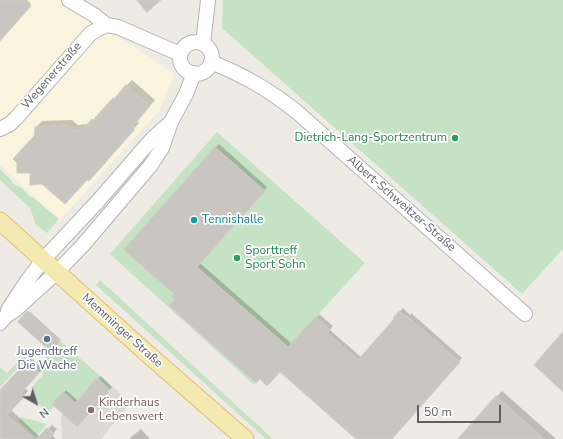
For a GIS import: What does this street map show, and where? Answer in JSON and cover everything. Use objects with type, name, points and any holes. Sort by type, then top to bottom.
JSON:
[{"type":"main road","name":"Memminger Straße","points":[[0,221],[245,439]]},
{"type":"street","points":[[69,0],[94,15],[106,25],[118,27],[180,54]]},
{"type":"street","points":[[203,44],[208,0]]},
{"type":"street","name":"Wegenerstraße","points":[[0,130],[10,124],[17,117],[90,34],[106,25]]},
{"type":"street","points":[[197,42],[203,44],[211,52],[211,62],[209,66],[203,72],[194,73],[187,71],[182,65],[180,58],[180,54],[184,47],[190,43],[197,42]]},
{"type":"street","name":"Albert-Schweitzer-Straße","points":[[211,62],[258,84],[297,112],[525,314]]},
{"type":"street","points":[[3,320],[57,272],[151,165],[162,148],[194,73]]},
{"type":"street","points":[[3,320],[9,306],[43,260],[105,194],[152,139],[172,122]]},
{"type":"shaded area","points":[[0,0],[63,0],[175,74],[159,111],[59,221],[0,165]]},
{"type":"shaded area","name":"Kinderhaus Lebenswert","points":[[97,378],[111,390],[113,387],[128,401],[128,406],[101,439],[62,439],[61,417],[63,414],[52,404],[63,392]]},
{"type":"green space","name":"Dietrich-Lang-Sportzentrum","points":[[223,0],[563,0],[563,249],[522,294],[222,28]]},
{"type":"green space","name":"Sporttreff Sport Sohn","points":[[217,132],[365,263],[254,385],[110,254]]},
{"type":"green space","points":[[0,169],[14,185],[22,189],[28,196],[34,198],[59,219],[47,233],[36,225],[30,208],[0,180]]},
{"type":"green space","points":[[100,280],[273,439],[266,439],[96,285]]},
{"type":"green space","points":[[60,341],[113,387],[110,390],[97,378],[75,403],[63,392],[52,404],[54,406],[49,413],[32,398],[32,387],[44,374],[37,367]]},
{"type":"green space","points":[[24,355],[27,358],[0,387],[0,367],[7,373]]},
{"type":"green space","points":[[21,417],[47,424],[36,437],[18,421]]},
{"type":"building","points":[[0,0],[24,0],[31,6],[0,41]]},
{"type":"building","points":[[137,0],[161,0],[147,12]]},
{"type":"building","points":[[126,85],[150,106],[132,127],[135,129],[89,181],[87,180],[65,204],[42,184],[30,185],[30,173],[17,173],[17,163],[13,159],[34,136],[35,127],[66,125],[72,131],[83,129],[113,98],[114,99]]},
{"type":"building","points":[[215,147],[265,191],[197,267],[288,347],[315,317],[330,330],[327,333],[358,360],[394,319],[393,318],[399,311],[406,317],[407,316],[460,362],[392,439],[356,439],[280,372],[267,386],[260,379],[256,383],[169,306],[175,299],[171,296],[174,294],[124,250]]},
{"type":"building","points":[[27,311],[60,341],[51,352],[18,322]]},
{"type":"building","points":[[563,332],[563,392],[534,365]]},
{"type":"building","points":[[27,362],[39,373],[21,393],[25,396],[7,415],[34,439],[0,439],[0,390]]},
{"type":"building","points":[[97,378],[110,390],[77,427],[52,404],[63,392],[75,403]]},
{"type":"building","points":[[496,396],[522,419],[544,439],[458,439]]},
{"type":"building","points":[[47,428],[54,434],[49,439],[37,439]]},
{"type":"place","name":"Dietrich-Lang-Sportzentrum","points":[[455,138]]},
{"type":"place","name":"Tennishalle","points":[[194,220]]},
{"type":"place","name":"Sporttreff Sport Sohn","points":[[237,258]]},
{"type":"place","name":"Jugendtreff Die Wache","points":[[47,339]]},
{"type":"place","name":"Kinderhaus Lebenswert","points":[[91,410]]}]
